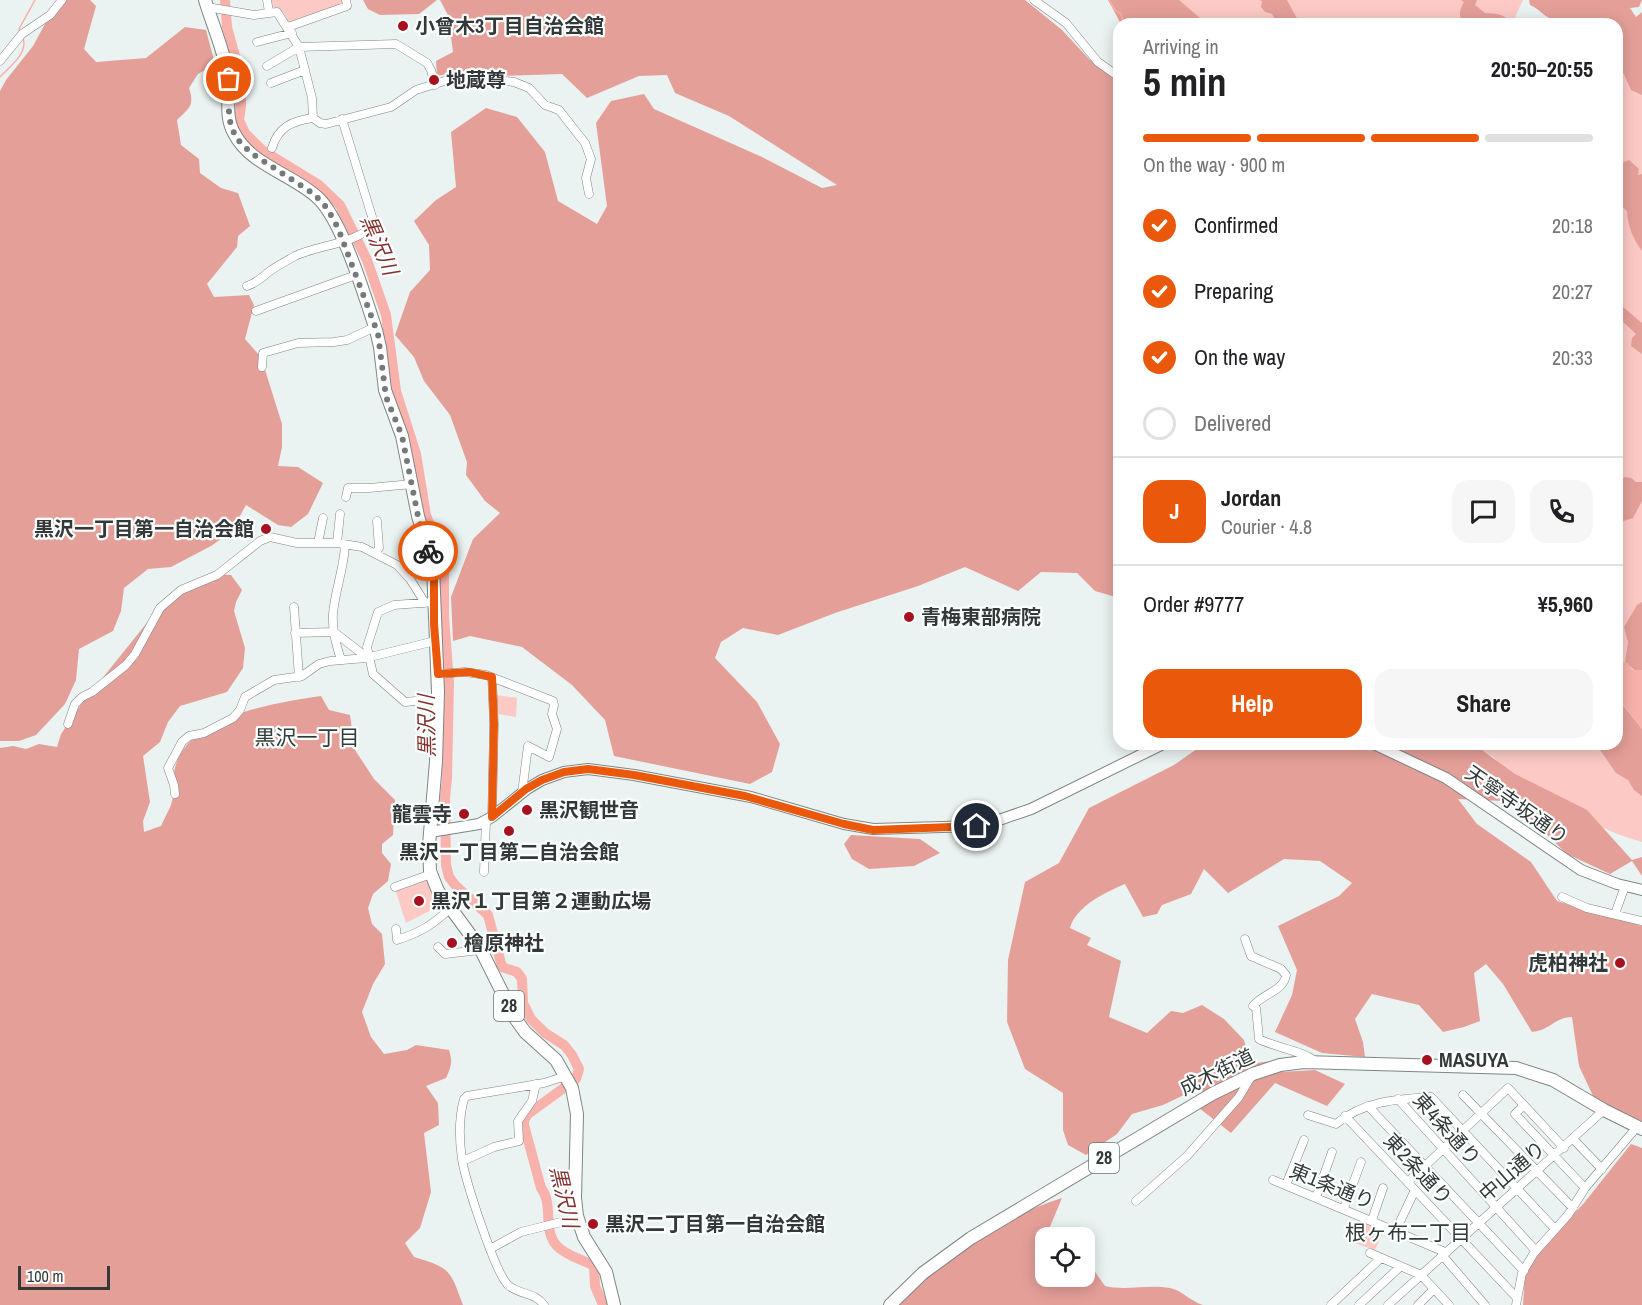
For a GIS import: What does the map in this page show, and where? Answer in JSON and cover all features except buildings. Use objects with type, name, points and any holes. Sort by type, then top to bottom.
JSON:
[{"type":"main road","name":"28","points":[[206,3],[227,70],[228,113],[235,135],[247,150],[318,198],[335,221],[346,240],[375,327],[381,347],[385,390],[402,436],[420,525],[432,562],[430,602],[435,641],[444,674],[438,699],[436,831],[429,861],[431,874],[438,891],[480,950],[518,1022],[525,1032],[556,1060],[568,1080],[577,1114],[575,1198],[577,1218],[584,1237],[606,1272],[614,1305]]},
{"type":"main road","name":"成木街道","points":[[890,1305],[923,1273],[971,1238],[1187,1108],[1253,1074],[1280,1065],[1316,1062],[1516,1068],[1553,1080],[1639,1128]]},
{"type":"street","points":[[0,61],[23,33],[50,15],[62,0]]},
{"type":"street","points":[[267,0],[268,12]]},
{"type":"street","points":[[257,42],[347,6],[346,0]]},
{"type":"street","points":[[1034,0],[1066,23],[1098,62],[1113,73]]},
{"type":"street","points":[[206,3],[220,9],[254,15],[268,12],[279,13],[300,47],[312,98],[313,118]]},
{"type":"street","points":[[267,66],[300,47],[391,43],[422,59],[431,70],[435,85]]},
{"type":"street","points":[[271,83],[306,70]]},
{"type":"street","points":[[272,148],[276,136],[283,128],[300,121],[313,118],[324,124],[391,107],[416,90],[465,75],[514,82],[529,88],[545,105],[561,113],[587,147],[591,159],[586,178],[589,194]]},
{"type":"street","points":[[247,286],[255,284],[269,272],[296,256],[346,240],[371,228],[373,222],[342,119]]},
{"type":"street","points":[[256,311],[356,275]]},
{"type":"street","points":[[262,367],[263,353],[298,343],[347,340],[375,327]]},
{"type":"street","points":[[346,497],[348,488],[412,484]]},
{"type":"street","points":[[340,514],[344,566],[335,600],[334,632],[341,660]]},
{"type":"street","points":[[318,543],[323,518]]},
{"type":"street","points":[[376,553],[379,548],[379,524]]},
{"type":"street","points":[[68,724],[75,704],[126,665],[147,635],[160,608],[181,590],[217,575],[260,541],[270,537],[297,543],[363,547],[398,566],[430,602]]},
{"type":"street","points":[[398,566],[409,567],[432,562]]},
{"type":"street","points":[[430,602],[394,605],[378,612],[367,647],[367,658],[373,674],[405,702],[438,699]]},
{"type":"street","points":[[294,607],[299,677]]},
{"type":"street","points":[[296,633],[334,632],[367,658]]},
{"type":"street","points":[[175,794],[168,768],[182,742],[189,736],[204,733],[233,718],[240,710],[245,697],[274,681],[299,677],[324,662],[367,658],[435,641]]},
{"type":"street","points":[[444,674],[469,672],[492,677],[553,701],[552,714],[557,729],[553,750],[549,757],[528,746],[522,793]]},
{"type":"street","points":[[484,872],[494,724],[492,677]]},
{"type":"street","points":[[436,831],[475,825],[489,819],[539,781],[558,773],[579,770],[597,770],[762,800],[873,830],[988,824],[1031,809],[1151,750]]},
{"type":"street","name":"天寧寺坂通り","points":[[1387,750],[1446,778],[1581,870],[1603,880],[1642,890]]},
{"type":"street","points":[[395,887],[431,874]]},
{"type":"street","points":[[1616,914],[1625,886]]},
{"type":"street","points":[[1562,897],[1587,908],[1642,921]]},
{"type":"street","points":[[396,929],[397,940],[417,933],[438,921],[451,908]]},
{"type":"street","points":[[1245,939],[1251,956],[1281,969],[1286,975],[1282,985],[1257,1001],[1254,1006],[1259,1039],[1278,1048],[1308,1056],[1316,1062]]},
{"type":"street","points":[[438,947],[445,954],[480,950]]},
{"type":"street","points":[[1136,1201],[1188,1156],[1239,1097],[1253,1074]]},
{"type":"street","points":[[544,1305],[536,1296],[513,1288],[507,1283],[490,1249],[463,1161],[460,1126],[464,1099],[479,1093],[568,1080]]},
{"type":"street","points":[[463,1161],[494,1147],[519,1141],[518,1121],[532,1101],[536,1084]]},
{"type":"street","points":[[1408,1182],[1508,1088],[1564,1148]]},
{"type":"street","points":[[1463,1095],[1573,1208]]},
{"type":"street","points":[[1308,1114],[1336,1124],[1345,1116],[1368,1106],[1398,1099],[1431,1097],[1555,1229]]},
{"type":"street","name":"東4条通り","points":[[1398,1099],[1536,1251]]},
{"type":"street","points":[[1524,1105],[1515,1114],[1585,1188]]},
{"type":"street","points":[[1368,1106],[1524,1270]]},
{"type":"street","name":"中山通り","points":[[1388,1305],[1604,1110]]},
{"type":"street","name":"東2条通り","points":[[1345,1116],[1461,1238],[1516,1301]]},
{"type":"street","points":[[1516,1301],[1524,1270],[1536,1251],[1573,1208],[1585,1188],[1639,1128]]},
{"type":"street","points":[[1573,1139],[1602,1169]]},
{"type":"street","points":[[1286,1185],[1304,1140]]},
{"type":"street","points":[[1316,1198],[1332,1152]]},
{"type":"street","points":[[1344,1208],[1361,1162]]},
{"type":"street","name":"東1条通り","points":[[1273,1180],[1396,1230],[1443,1253]]},
{"type":"street","points":[[1372,1220],[1383,1188]]},
{"type":"street","points":[[1396,1230],[1415,1190]]},
{"type":"street","points":[[490,1249],[516,1234],[577,1218]]},
{"type":"street","points":[[1370,1253],[1421,1275],[1449,1305]]},
{"type":"street","points":[[1443,1253],[1485,1305]]},
{"type":"street","points":[[1331,1305],[1381,1258]]},
{"type":"street","points":[[1359,1305],[1401,1266]]},
{"type":"street","points":[[1418,1305],[1434,1289]]},
{"type":"shaded area","points":[[58,0],[90,0],[96,6],[84,49],[96,62],[146,58],[185,27],[206,30],[215,64],[198,74],[189,88],[190,106],[177,120],[181,145],[199,159],[200,173],[221,188],[238,193],[250,226],[238,236],[237,247],[207,284],[214,297],[249,295],[254,305],[245,339],[261,357],[282,424],[282,447],[278,466],[298,467],[323,483],[308,514],[291,527],[278,525],[246,505],[231,532],[211,546],[171,567],[148,569],[124,588],[121,611],[113,631],[79,649],[76,680],[65,704],[36,735],[19,741],[0,741],[0,91],[33,46]]},
{"type":"shaded area","points":[[271,0],[344,0],[341,6],[290,24],[283,12],[273,7]]},
{"type":"shaded area","points":[[363,0],[437,0],[419,14],[380,15],[368,9]]},
{"type":"shaded area","points":[[440,0],[1025,0],[1062,30],[1089,59],[1113,77],[1113,596],[1095,591],[1077,573],[1041,572],[1018,591],[965,567],[778,635],[743,628],[721,642],[715,658],[757,702],[780,744],[772,772],[750,784],[614,756],[605,720],[572,685],[522,647],[470,636],[453,641],[451,597],[473,539],[500,513],[485,501],[466,475],[467,462],[450,415],[424,381],[414,357],[395,335],[410,292],[430,270],[429,245],[414,221],[436,200],[456,187],[451,132],[486,108],[517,117],[545,152],[558,201],[597,224],[607,206],[596,123],[611,101],[644,94],[654,109],[762,157],[822,188],[837,185],[729,116],[675,93],[667,75],[639,76],[587,98],[562,74],[496,76],[464,71],[437,76],[436,61],[453,52],[448,15]]},
{"type":"shaded area","points":[[1108,0],[1179,0],[1200,18],[1118,18]]},
{"type":"shaded area","points":[[1156,0],[1523,0],[1516,18],[1171,18]]},
{"type":"shaded area","points":[[1259,0],[1287,0],[1297,18],[1274,18],[1261,7],[1262,1]]},
{"type":"shaded area","points":[[1461,0],[1477,0],[1475,5],[1485,13],[1497,14],[1506,18],[1461,18],[1460,11],[1464,2]]},
{"type":"shaded area","points":[[1529,0],[1642,0],[1639,7],[1630,8],[1636,17],[1642,12],[1642,95],[1631,90],[1623,72],[1623,18],[1549,18],[1530,5]]},
{"type":"shaded area","points":[[1623,71],[1642,86],[1642,842],[1620,835],[1517,791],[1494,757],[1481,750],[1623,750]]},
{"type":"shaded area","points":[[1629,160],[1639,169],[1638,175],[1642,174],[1642,251],[1632,233],[1627,211],[1623,207],[1623,163]]},
{"type":"shaded area","points":[[1623,307],[1642,323],[1642,354],[1631,346],[1632,338],[1636,334],[1623,322]]},
{"type":"shaded area","points":[[1623,478],[1642,482],[1642,501],[1633,518],[1623,521]]},
{"type":"shaded area","points":[[209,574],[231,575],[242,590],[234,611],[245,648],[243,668],[227,692],[180,706],[168,722],[160,742],[143,756],[150,802],[143,821],[144,832],[161,826],[169,810],[175,768],[183,750],[197,735],[215,724],[258,708],[321,696],[329,710],[350,715],[355,750],[374,779],[395,800],[393,835],[382,844],[382,853],[391,864],[388,881],[373,894],[368,908],[372,924],[382,934],[385,964],[373,984],[362,1012],[371,1037],[384,1054],[407,1050],[416,1045],[449,1050],[451,1058],[446,1078],[426,1086],[438,1103],[439,1125],[424,1133],[431,1192],[420,1228],[405,1243],[414,1257],[435,1264],[448,1272],[463,1305],[0,1305],[0,748],[13,746],[26,749],[39,744],[57,747],[61,734],[80,706],[150,619]]},
{"type":"shaded area","points":[[1642,602],[1642,670],[1636,671],[1625,662],[1628,642],[1624,627],[1637,605]]},
{"type":"shaded area","points":[[1623,662],[1628,663],[1632,670],[1642,670],[1642,729],[1623,704]]},
{"type":"shaded area","points":[[496,695],[517,698],[516,717],[498,714]]},
{"type":"shaded area","points":[[1623,705],[1642,729],[1642,796],[1634,790],[1628,780],[1616,773],[1600,750],[1623,750]]},
{"type":"shaded area","points":[[1195,750],[1482,750],[1515,774],[1587,810],[1632,860],[1642,857],[1642,876],[1632,861],[1610,874],[1567,854],[1517,806],[1504,801],[1458,799],[1477,824],[1531,862],[1557,901],[1642,926],[1642,1123],[1594,1098],[1579,1066],[1572,1017],[1560,1019],[1544,1029],[1532,1032],[1503,984],[1486,964],[1474,973],[1480,1021],[1464,1027],[1443,1032],[1419,1005],[1372,994],[1355,1019],[1363,1042],[1365,1057],[1322,1053],[1275,1032],[1292,995],[1297,970],[1278,926],[1339,896],[1352,883],[1320,861],[1284,859],[1228,893],[1204,869],[1191,894],[1162,905],[1157,914],[1143,917],[1125,884],[1085,907],[1073,920],[1070,928],[1091,938],[1087,945],[1121,961],[1109,1017],[1147,1033],[1171,1011],[1183,1013],[1202,1005],[1224,1019],[1244,1040],[1250,1064],[1271,1061],[1280,1072],[1315,1070],[1345,1084],[1327,1106],[1275,1083],[1231,1133],[1199,1108],[1203,1086],[1163,1105],[1132,1114],[1117,1134],[1086,1155],[1068,1145],[1063,1130],[1063,1093],[1025,1069],[1007,1022],[1008,960],[1025,882],[1059,863],[1089,808],[1174,765]]},
{"type":"shaded area","points":[[851,835],[920,839],[940,853],[914,866],[869,869],[852,859],[844,844]]},
{"type":"shaded area","name":"黒沢１丁目第２運動広場","points":[[425,878],[441,905],[406,923],[395,889]]},
{"type":"shaded area","points":[[1631,1144],[1642,1148],[1642,1305],[1523,1305],[1525,1275],[1540,1251],[1584,1203]]},
{"type":"shaded area","points":[[1062,1198],[1050,1227],[1035,1227],[1035,1287],[1095,1287],[1095,1272],[1105,1286],[1170,1288],[1203,1305],[895,1305],[933,1271],[972,1241],[993,1228]]},
{"type":"shaded area","points":[[1360,1219],[1385,1228],[1375,1250],[1351,1242]]},
{"type":"waterway","points":[[20,31],[35,0]]},
{"type":"waterway","name":"黒沢川","points":[[225,0],[227,27],[241,78],[239,120],[245,133],[262,150],[319,185],[340,205],[367,260],[386,315],[396,391],[416,454],[426,515],[444,556],[444,616],[449,683],[445,798],[446,865],[449,877],[456,886],[488,915],[502,967],[517,972],[522,979],[523,1003],[531,1019],[545,1033],[564,1045],[579,1069],[576,1079],[528,1114],[524,1125],[541,1188],[545,1194],[553,1240],[566,1253],[594,1266],[595,1286],[603,1305]]},
{"type":"waterway","points":[[1109,0],[1122,18]]},
{"type":"waterway","points":[[0,77],[21,54],[23,38]]},
{"type":"way so far","points":[[229,79],[229,117],[238,140],[251,153],[314,194],[323,202],[338,228],[378,334],[386,397],[402,436],[420,525],[428,551]]},
{"type":"place","name":"小曾木3丁目自治会館","points":[[403,26]]},
{"type":"place","name":"地蔵尊","points":[[434,80]]},
{"type":"place","name":"黒沢一丁目第一自治会館","points":[[266,529]]},
{"type":"place","name":"青梅東部病院","points":[[909,617]]},
{"type":"place","name":"黒沢観世音","points":[[527,810]]},
{"type":"place","name":"龍雲寺","points":[[464,814]]},
{"type":"place","name":"黒沢一丁目第二自治会館","points":[[509,831]]},
{"type":"place","name":"黒沢１丁目第２運動広場","points":[[419,901]]},
{"type":"place","name":"檜原神社","points":[[452,943]]},
{"type":"place","name":"虎柏神社","points":[[1620,963]]},
{"type":"place","name":"MASUYA","points":[[1427,1060]]},
{"type":"place","name":"黒沢二丁目第一自治会館","points":[[593,1224]]},
{"type":"district","name":"黒沢一丁目","points":[[307,738]]},
{"type":"district","name":"根ヶ布二丁目","points":[[1408,1233]]},
{"type":"route","points":[[428,551],[434,578],[434,624],[438,674],[469,672],[492,677],[494,724],[492,817],[526,789],[542,780],[564,772],[588,769],[634,775],[774,802],[844,824],[873,830],[977,826]]}]
